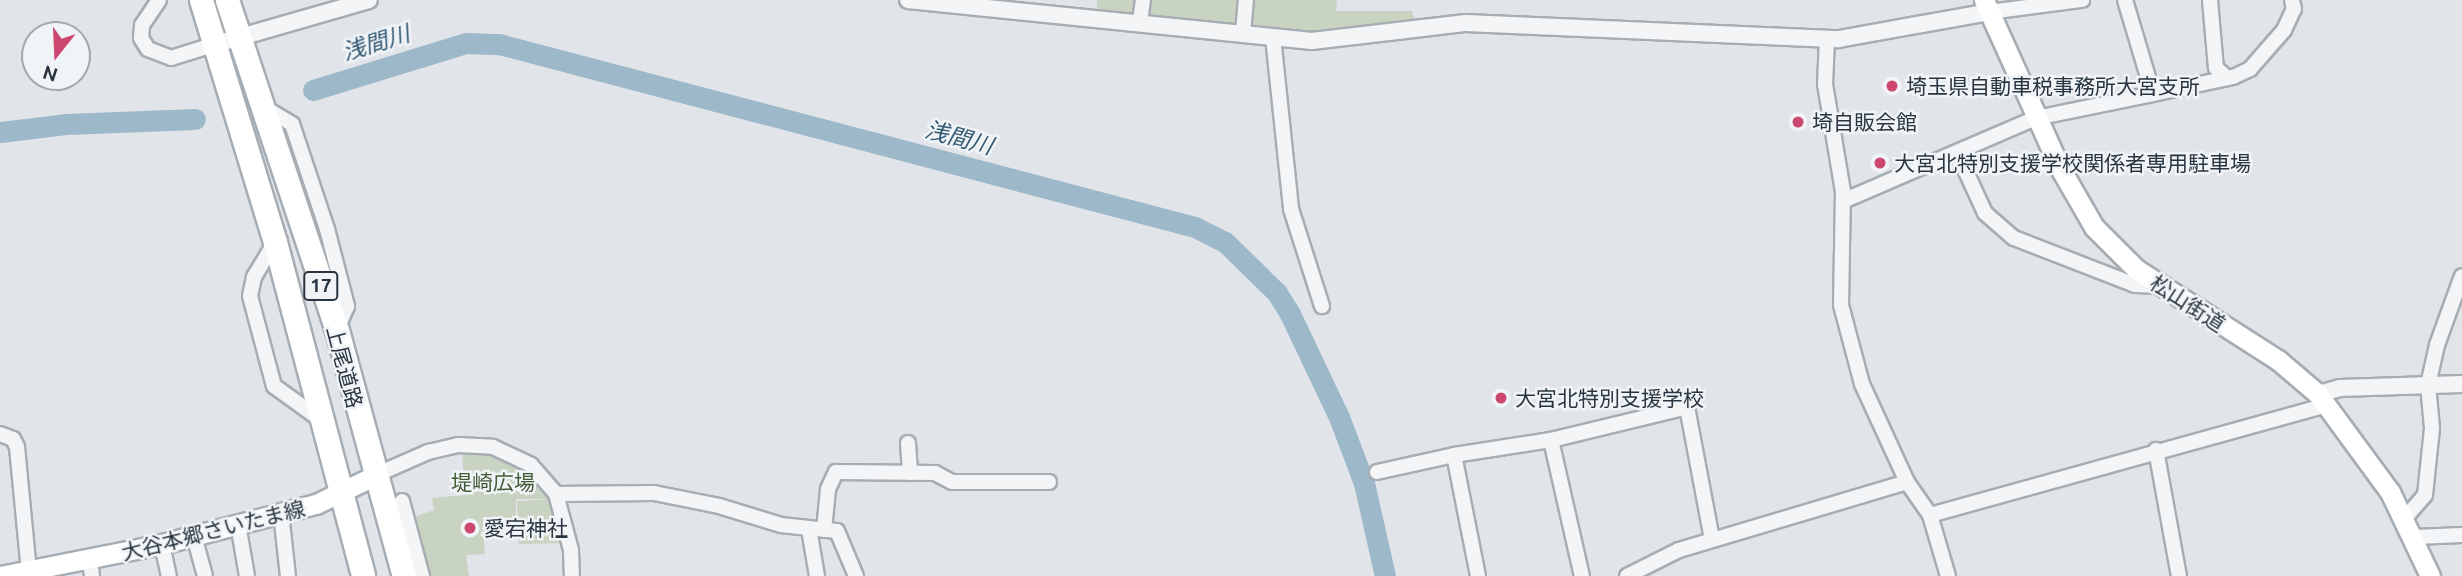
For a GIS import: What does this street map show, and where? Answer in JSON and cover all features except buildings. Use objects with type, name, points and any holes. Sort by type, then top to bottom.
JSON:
[{"type":"highway","name":"上尾道路","points":[[201,0],[275,242],[363,576]]},
{"type":"highway","name":"上尾道路","points":[[227,0],[337,330],[407,563]]},
{"type":"main road","name":"松山街道","points":[[1986,6],[2036,118],[2094,227],[2115,250],[2159,286],[2278,360],[2322,399],[2405,518],[2430,576]]},
{"type":"main road","name":"大谷本郷さいたま線","points":[[0,576],[29,571],[91,568],[162,544],[316,504],[379,474]]},
{"type":"street","points":[[159,0],[142,25],[141,37],[148,49],[171,58],[369,0]]},
{"type":"street","points":[[1140,21],[1143,0]]},
{"type":"street","points":[[1243,33],[1247,0]]},
{"type":"street","points":[[918,1],[1140,21],[1273,37],[1340,40],[1476,23],[1826,39],[1986,6],[2082,0]]},
{"type":"street","points":[[2125,0],[2153,94]]},
{"type":"street","points":[[2210,0],[2216,68],[2227,78]]},
{"type":"street","points":[[1843,201],[2036,118],[2227,78],[2250,69],[2265,56],[2289,19],[2292,0]]},
{"type":"street","points":[[1273,37],[1291,209],[1322,306]]},
{"type":"street","points":[[1826,39],[1825,84],[1840,155],[1843,201],[1842,305],[1862,384],[1907,482],[1930,514],[1948,576]]},
{"type":"street","points":[[1957,152],[1985,213],[2014,238],[2135,285],[2159,286]]},
{"type":"street","points":[[275,242],[254,277],[250,296],[274,386],[321,420]]},
{"type":"street","points":[[2405,518],[2424,495],[2432,428],[2428,385],[2437,345],[2462,276]]},
{"type":"street","points":[[1930,514],[2156,450],[2322,399],[2340,388],[2462,384]]},
{"type":"street","points":[[1377,472],[1454,455],[1551,440],[1687,408],[1712,539]]},
{"type":"street","points":[[0,434],[13,439],[17,447],[29,571]]},
{"type":"street","points":[[1551,440],[1581,576]]},
{"type":"street","points":[[908,443],[910,473]]},
{"type":"street","points":[[379,474],[438,450],[493,447],[531,465],[556,494],[571,550],[572,576]]},
{"type":"street","points":[[2156,450],[2179,576]]},
{"type":"street","points":[[1454,455],[1478,576]]},
{"type":"street","points":[[817,576],[816,529],[836,472],[935,473],[952,482],[1049,482]]},
{"type":"street","points":[[1627,576],[1712,539],[1907,482]]},
{"type":"street","points":[[556,494],[654,494],[816,529],[837,531],[856,576]]},
{"type":"street","points":[[402,501],[407,563],[422,576]]},
{"type":"street","points":[[281,513],[288,576]]},
{"type":"street","points":[[239,524],[247,576]]},
{"type":"street","points":[[2415,537],[2462,535]]},
{"type":"street","points":[[194,536],[205,576]]},
{"type":"street","points":[[162,544],[169,576]]},
{"type":"green space","points":[[1097,0],[1337,0],[1336,11],[1412,11],[1415,23],[1317,34],[1097,14]]},
{"type":"green space","name":"堤崎広場","points":[[462,451],[498,452],[529,469],[551,499],[563,543],[519,544],[517,501],[549,499],[516,499],[516,522],[483,524],[485,554],[466,555],[469,576],[427,576],[411,518],[434,510],[432,498],[465,495]]},
{"type":"waterway","name":"浅間川","points":[[313,90],[466,43],[499,44],[1195,227],[1225,242],[1277,293],[1290,314],[1339,417],[1364,483],[1385,576]]},
{"type":"waterway","name":"浅間川","points":[[0,132],[66,124],[195,119]]},
{"type":"place","name":"埼玉県自動車税事務所大宮支所","points":[[1892,86]]},
{"type":"place","name":"埼自販会館","points":[[1798,122]]},
{"type":"place","name":"大宮北特別支援学校関係者専用駐車場","points":[[1880,163]]},
{"type":"place","name":"大宮北特別支援学校","points":[[1501,398]]},
{"type":"place","name":"愛宕神社","points":[[470,528]]}]
